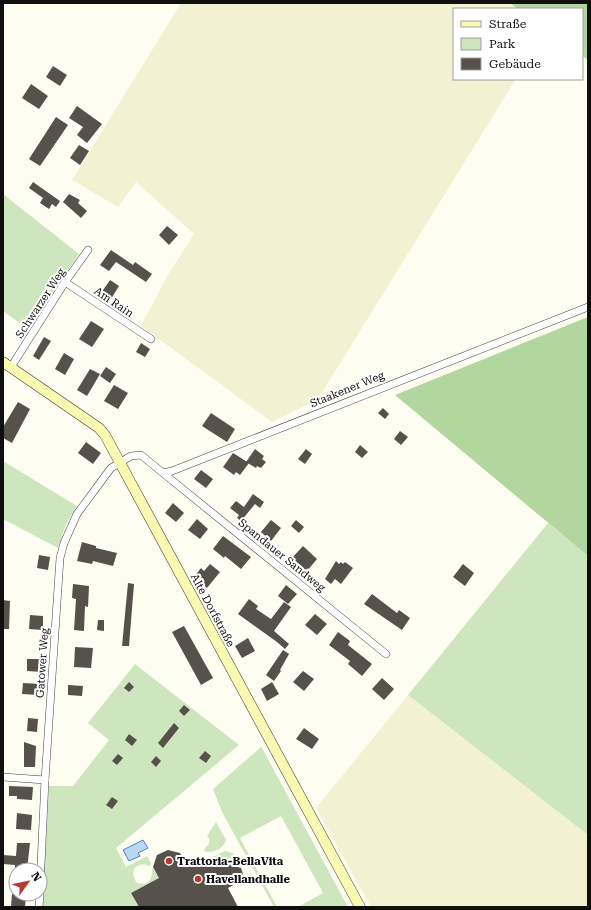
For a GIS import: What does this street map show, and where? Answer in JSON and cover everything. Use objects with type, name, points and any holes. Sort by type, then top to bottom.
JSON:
[{"type":"street","name":"Schwarzer Weg","points":[[7,365],[88,250]]},
{"type":"street","name":"Am Rain","points":[[65,282],[151,339]]},
{"type":"street","name":"Staakener Weg","points":[[163,473],[588,307]]},
{"type":"street","name":"Alte Dorfstraße","points":[[7,365],[99,428],[105,435],[360,907]]},
{"type":"street","points":[[120,463],[131,456],[141,455],[163,473]]},
{"type":"street","name":"Gatower Weg","points":[[41,862],[60,558],[64,543],[77,514],[111,468],[120,463]]},
{"type":"street","name":"Spandauer Sandweg","points":[[163,473],[386,654]]},
{"type":"street","points":[[3,777],[45,780]]},
{"type":"green space","points":[[181,3],[510,3],[517,8],[453,8],[453,80],[515,80],[318,399],[272,422],[141,326],[168,275],[194,234],[136,182],[118,207],[72,180]]},
{"type":"green space","points":[[510,3],[588,3],[588,60],[583,57],[583,8],[517,8]]},
{"type":"green space","points":[[3,194],[79,254],[28,329],[3,311]]},
{"type":"green space","points":[[588,317],[588,556],[395,395]]},
{"type":"green space","points":[[3,461],[77,506],[66,524],[58,548],[3,519]]},
{"type":"green space","points":[[548,523],[588,556],[588,835],[408,695]]},
{"type":"green space","points":[[135,664],[239,745],[116,848],[126,867],[147,856],[151,863],[150,866],[137,866],[133,872],[137,883],[145,884],[149,881],[153,867],[157,875],[161,877],[131,893],[139,907],[42,907],[42,902],[48,902],[48,862],[45,862],[49,786],[73,786],[109,740],[88,723]]},
{"type":"green space","points":[[408,695],[588,835],[588,907],[371,907],[316,808]]},
{"type":"green space","points":[[261,747],[348,907],[298,907],[323,893],[281,816],[240,838],[277,907],[274,907],[222,812],[213,789]]},
{"type":"green space","points":[[216,822],[226,840],[225,843],[217,850],[211,852],[204,851],[209,843],[209,838],[207,836]]},
{"type":"green space","points":[[225,851],[233,853],[242,869],[226,864],[224,860],[211,858]]},
{"type":"water","points":[[143,840],[148,848],[138,853],[140,856],[129,861],[123,850]]},
{"type":"building","points":[[53,66],[67,75],[60,86],[46,77]]},
{"type":"building","points":[[31,84],[48,96],[39,109],[22,98]]},
{"type":"building","points":[[77,106],[102,124],[87,143],[77,135],[83,127],[69,118]]},
{"type":"building","points":[[56,117],[68,125],[40,166],[29,159]]},
{"type":"building","points":[[79,145],[89,151],[80,165],[70,158]]},
{"type":"building","points":[[33,182],[60,201],[56,207],[52,204],[49,209],[40,203],[43,198],[29,188]]},
{"type":"building","points":[[69,194],[80,200],[78,203],[87,211],[81,218],[63,202]]},
{"type":"building","points":[[167,226],[178,235],[169,245],[159,235]]},
{"type":"building","points":[[111,250],[133,265],[135,262],[152,274],[146,282],[116,262],[109,271],[100,265]]},
{"type":"building","points":[[110,280],[119,286],[111,299],[101,293]]},
{"type":"building","points":[[91,321],[104,329],[92,347],[79,339]]},
{"type":"building","points":[[44,337],[51,341],[39,360],[33,356]]},
{"type":"building","points":[[141,343],[150,349],[145,357],[136,352]]},
{"type":"building","points":[[64,353],[74,359],[65,375],[55,369]]},
{"type":"building","points":[[106,367],[116,374],[110,383],[100,376]]},
{"type":"building","points":[[90,369],[100,374],[87,396],[77,390]]},
{"type":"building","points":[[114,385],[128,393],[118,409],[104,401]]},
{"type":"building","points":[[18,402],[30,409],[12,443],[3,438],[3,427]]},
{"type":"building","points":[[383,408],[389,414],[385,419],[378,413]]},
{"type":"building","points":[[211,413],[235,429],[227,442],[202,426]]},
{"type":"building","points":[[400,431],[408,437],[401,445],[394,439]]},
{"type":"building","points":[[86,442],[101,453],[93,464],[78,453]]},
{"type":"building","points":[[360,445],[368,452],[362,458],[355,452]]},
{"type":"building","points":[[255,449],[264,456],[262,459],[266,462],[261,468],[257,466],[256,468],[246,462]]},
{"type":"building","points":[[306,449],[312,454],[305,464],[298,459]]},
{"type":"building","points":[[233,453],[249,463],[240,475],[236,472],[234,475],[223,467]]},
{"type":"building","points":[[201,470],[213,479],[206,488],[194,479]]},
{"type":"building","points":[[253,494],[264,502],[260,508],[255,504],[241,521],[237,518],[239,515],[230,508],[236,501],[244,507]]},
{"type":"building","points":[[173,503],[184,513],[176,522],[165,513]]},
{"type":"building","points":[[197,519],[208,529],[200,539],[188,530]]},
{"type":"building","points":[[271,520],[281,528],[271,541],[261,532]]},
{"type":"building","points":[[296,520],[304,527],[299,533],[291,526]]},
{"type":"building","points":[[223,536],[251,557],[241,569],[225,556],[224,558],[213,549]]},
{"type":"building","points":[[82,542],[96,546],[96,548],[117,553],[113,566],[93,561],[92,564],[77,561]]},
{"type":"building","points":[[303,546],[317,559],[307,571],[292,558]]},
{"type":"building","points":[[39,555],[50,557],[48,570],[37,568]]},
{"type":"building","points":[[336,561],[339,564],[341,562],[343,564],[345,562],[353,568],[341,584],[335,579],[331,584],[325,579]]},
{"type":"building","points":[[210,564],[220,572],[207,588],[194,577],[201,568],[204,571]]},
{"type":"building","points":[[463,564],[474,573],[465,586],[453,577]]},
{"type":"building","points":[[128,583],[134,584],[129,646],[122,646]]},
{"type":"building","points":[[73,584],[89,586],[88,607],[85,606],[84,631],[74,630],[76,599],[72,598]]},
{"type":"building","points":[[286,585],[297,594],[288,604],[278,596]]},
{"type":"building","points":[[372,594],[397,613],[399,610],[410,618],[402,630],[364,604]]},
{"type":"building","points":[[249,599],[258,606],[256,609],[271,619],[284,602],[291,607],[274,631],[289,644],[285,649],[238,614]]},
{"type":"building","points":[[3,600],[10,601],[9,629],[3,629]]},
{"type":"building","points":[[315,614],[327,624],[317,635],[305,625]]},
{"type":"building","points":[[30,615],[43,616],[43,630],[29,629]]},
{"type":"building","points":[[98,620],[104,620],[104,631],[97,630]]},
{"type":"building","points":[[184,626],[213,678],[201,685],[172,632]]},
{"type":"building","points":[[338,632],[350,641],[348,645],[372,664],[362,676],[348,664],[350,661],[329,645]]},
{"type":"building","points":[[248,638],[255,651],[242,658],[235,646]]},
{"type":"building","points":[[75,647],[93,648],[91,668],[74,667]]},
{"type":"building","points":[[283,650],[289,654],[280,670],[281,671],[274,681],[266,675]]},
{"type":"building","points":[[27,659],[42,659],[42,672],[27,671]]},
{"type":"building","points":[[303,671],[314,679],[304,691],[293,682]]},
{"type":"building","points":[[382,678],[394,689],[384,700],[372,689]]},
{"type":"building","points":[[129,682],[134,687],[129,692],[124,688]]},
{"type":"building","points":[[272,682],[279,694],[267,701],[261,689]]},
{"type":"building","points":[[23,683],[40,684],[39,695],[22,694]]},
{"type":"building","points":[[68,685],[83,686],[82,696],[68,695]]},
{"type":"building","points":[[184,705],[190,710],[184,716],[179,711]]},
{"type":"building","points":[[28,718],[38,719],[37,732],[27,731]]},
{"type":"building","points":[[174,723],[179,728],[163,748],[158,743]]},
{"type":"building","points":[[304,728],[319,739],[312,749],[296,739]]},
{"type":"building","points":[[129,734],[137,740],[132,746],[125,740]]},
{"type":"building","points":[[24,742],[36,746],[35,767],[24,767]]},
{"type":"building","points":[[205,751],[211,756],[206,763],[199,758]]},
{"type":"building","points":[[118,754],[123,758],[117,765],[112,761]]},
{"type":"building","points":[[156,756],[161,761],[156,767],[151,762]]},
{"type":"building","points":[[9,786],[33,787],[32,800],[17,799],[17,796],[9,796]]},
{"type":"building","points":[[112,797],[118,801],[112,809],[106,805]]},
{"type":"building","points":[[17,813],[32,815],[31,830],[16,829]]},
{"type":"building","points":[[17,843],[30,843],[28,862],[8,862],[8,864],[3,864],[3,855],[16,856]]},
{"type":"building","name":"Havellandhalle","points":[[168,850],[180,853],[184,860],[198,866],[207,863],[209,858],[216,861],[220,859],[224,860],[226,864],[241,868],[243,874],[242,878],[238,880],[239,882],[228,888],[238,907],[139,907],[131,893],[159,878],[153,867],[157,855]]},
{"type":"building","points":[[11,902],[25,902],[25,907],[11,906]]},
{"type":"place","name":"Trattoria-BellaVita","points":[[169,861]]},
{"type":"place","name":"Havellandhalle","points":[[198,879]]}]
